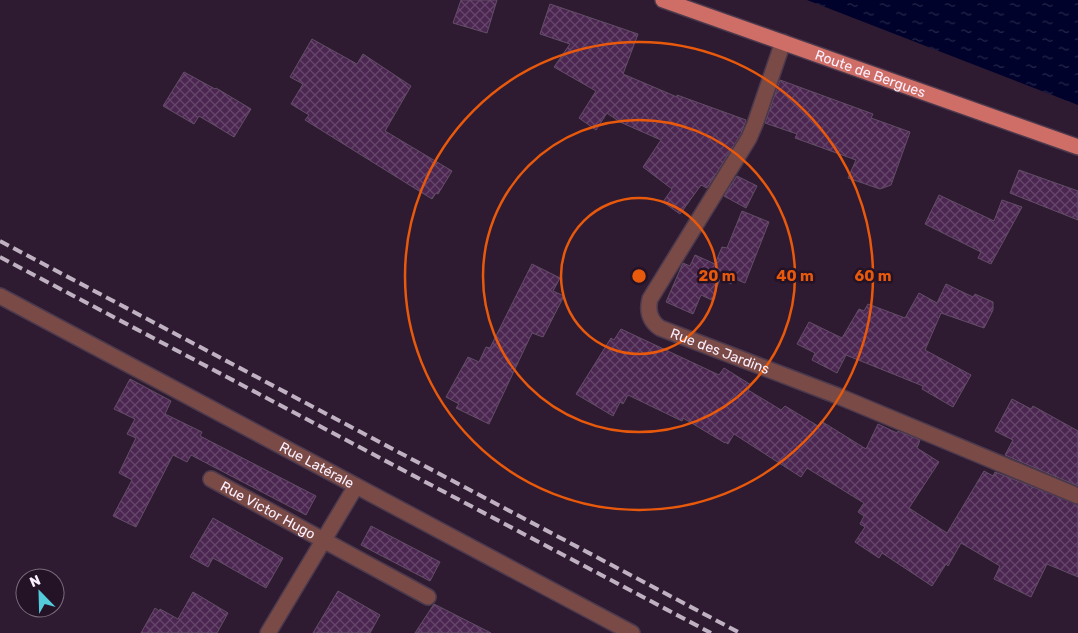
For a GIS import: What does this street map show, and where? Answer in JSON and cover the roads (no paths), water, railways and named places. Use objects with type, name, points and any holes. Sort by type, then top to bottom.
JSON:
[{"type":"main road","name":"Route de Bergues","points":[[663,0],[1078,147]]},
{"type":"street","name":"Rue des Jardins","points":[[783,42],[755,124],[735,162],[650,299],[649,312],[652,321],[656,325],[852,402],[1078,496]]},
{"type":"street","name":"Rue Latérale","points":[[0,296],[632,633]]},
{"type":"street","name":"Rue Victor Hugo","points":[[211,480],[428,597]]},
{"type":"street","name":"Rue Victor Hugo","points":[[268,633],[356,486]]},
{"type":"water","points":[[807,0],[1078,0],[1078,105]]},
{"type":"railway","points":[[0,241],[740,633]]},
{"type":"railway","points":[[0,257],[711,633]]}]
